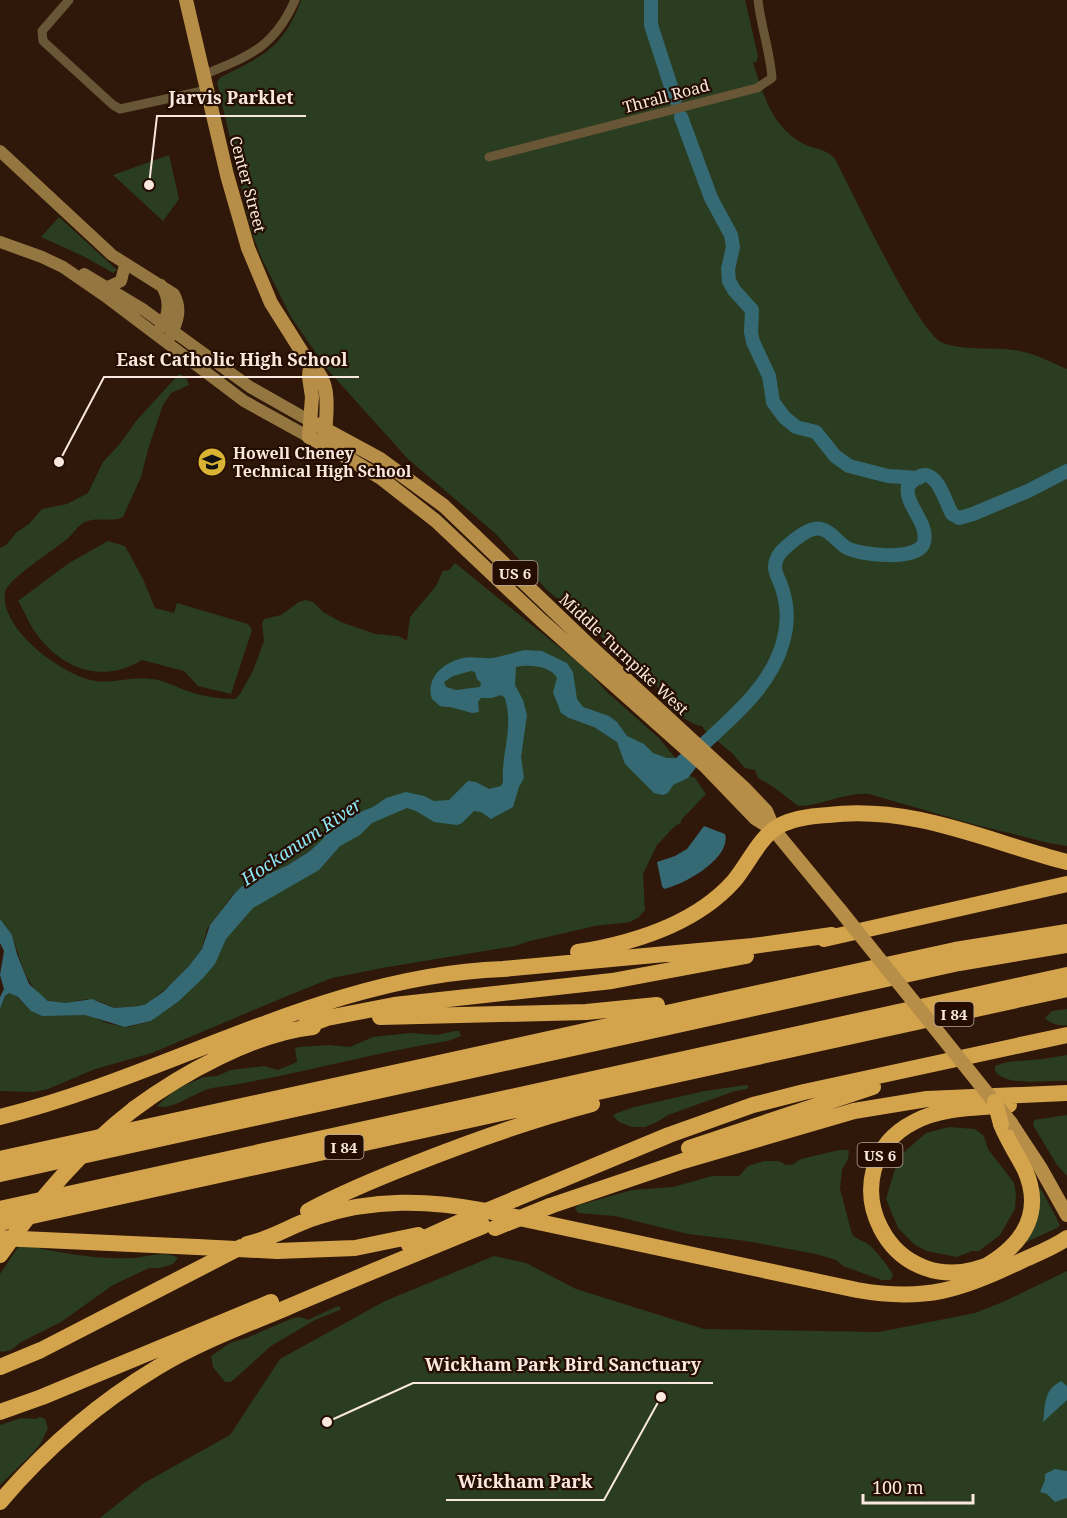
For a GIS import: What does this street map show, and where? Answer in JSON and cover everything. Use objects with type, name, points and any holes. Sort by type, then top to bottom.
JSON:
[{"type":"highway","points":[[0,1117],[93,1090],[325,1002],[399,983],[622,944],[664,928],[701,909],[724,891],[774,830],[790,821],[821,815],[884,813],[946,825],[1067,862]]},
{"type":"highway","points":[[483,969],[741,948],[832,935],[1067,884]]},
{"type":"highway","points":[[0,1159],[979,945],[1067,932]]},
{"type":"highway","points":[[0,1255],[34,1208],[65,1172],[94,1142],[134,1109],[169,1085],[212,1061],[264,1040],[327,1018],[404,1003],[596,983],[663,973],[812,942],[832,935]]},
{"type":"highway","points":[[0,1173],[959,963],[1067,945]]},
{"type":"highway","points":[[0,1209],[1067,975]]},
{"type":"highway","name":"I 84","points":[[0,1223],[1067,989]]},
{"type":"highway","points":[[303,1027],[395,1016],[586,1012],[675,1003],[709,1004]]},
{"type":"highway","points":[[0,1238],[277,1251],[355,1248],[392,1242],[436,1231],[669,1134],[753,1105],[1067,1035]]},
{"type":"highway","points":[[0,1502],[65,1435],[95,1410],[143,1376],[200,1345],[346,1282],[543,1205],[795,1111],[885,1083],[955,1065],[979,1053]]},
{"type":"highway","points":[[0,1367],[51,1345],[339,1196],[440,1154],[538,1119],[646,1090],[688,1072]]},
{"type":"highway","points":[[543,1205],[854,1111],[927,1099],[1067,1093]]},
{"type":"highway","name":"US 6","points":[[995,1102],[1006,1123],[1028,1178],[1033,1204],[1029,1220],[1019,1239],[989,1264],[965,1272],[942,1272],[916,1265],[896,1250],[882,1233],[873,1208],[873,1177],[888,1142],[915,1121],[936,1113],[1067,1100]]},
{"type":"highway","points":[[247,1244],[334,1211],[384,1202],[428,1202],[487,1210],[857,1290],[906,1296],[943,1292],[972,1284],[1067,1238]]},
{"type":"highway","points":[[989,1264],[1067,1230]]},
{"type":"highway","points":[[0,1412],[42,1397],[418,1241],[436,1231]]},
{"type":"main road","name":"Center Street","points":[[186,0],[236,210],[255,269],[275,311],[310,364],[320,372],[325,387],[325,445]]},
{"type":"main road","points":[[0,151],[91,237],[125,265],[174,294],[179,316],[168,328],[156,335]]},
{"type":"main road","points":[[0,242],[63,267]]},
{"type":"main road","points":[[108,287],[121,281],[125,265]]},
{"type":"main road","name":"Middle Turnpike West","points":[[63,267],[81,273],[108,287],[245,385],[380,459],[441,504],[610,673]]},
{"type":"main road","name":"Middle Turnpike West","points":[[63,267],[244,401],[325,445],[375,475],[416,504],[764,809],[774,830],[995,1102]]},
{"type":"main road","points":[[166,343],[168,328]]},
{"type":"main road","name":"Center Street","points":[[309,437],[312,393],[309,377],[310,364]]},
{"type":"main road","points":[[1006,1123],[1040,1167],[1067,1215]]},
{"type":"street","points":[[69,0],[42,31],[43,41],[113,105],[120,109],[207,90]]},
{"type":"street","points":[[203,75],[260,48],[277,33],[295,0]]},
{"type":"street","name":"Thrall Road","points":[[489,157],[757,88],[772,78],[760,22],[758,0]]},
{"type":"green space","points":[[301,0],[745,0],[758,56],[757,61],[753,63],[775,118],[782,127],[802,143],[827,152],[835,159],[902,289],[932,334],[943,343],[952,346],[1020,351],[1067,369],[1067,846],[976,825],[869,794],[851,795],[798,806],[758,778],[755,770],[745,768],[702,726],[691,723],[672,709],[660,694],[653,676],[618,657],[599,634],[546,589],[495,533],[408,459],[327,369],[291,317],[261,257],[252,233],[217,82],[221,77],[270,49],[287,30]]},
{"type":"green space","points":[[169,155],[179,199],[163,221],[113,175]]},
{"type":"green space","points":[[59,217],[117,270],[113,273],[41,237]]},
{"type":"green space","points":[[179,374],[186,377],[189,385],[171,393],[163,405],[141,477],[123,517],[83,523],[67,539],[8,586],[5,592],[6,606],[12,621],[35,648],[64,669],[91,680],[106,682],[151,679],[203,695],[235,699],[253,671],[264,641],[262,623],[264,619],[281,615],[299,602],[306,600],[313,602],[323,612],[341,622],[375,634],[399,636],[407,641],[410,617],[436,586],[443,571],[449,570],[455,563],[585,668],[608,693],[659,738],[690,776],[695,778],[706,794],[680,824],[676,825],[657,845],[643,874],[645,910],[639,917],[630,922],[595,926],[515,946],[332,978],[152,1053],[95,1069],[48,1089],[34,1092],[0,1091],[0,1009],[5,996],[9,993],[15,996],[39,1015],[54,1014],[50,1002],[30,982],[13,938],[0,919],[0,548],[29,524],[42,509],[67,504],[88,493],[103,462]],"holes":[[[311,850],[287,876],[218,936],[152,1021],[128,1027],[110,1024],[97,1019],[77,1001],[87,999],[99,1001],[114,1008],[148,1003],[189,966],[202,949],[207,929],[242,886],[288,865]]]},
{"type":"green space","points":[[108,541],[125,546],[143,579],[155,608],[174,613],[177,603],[248,624],[252,630],[231,694],[198,686],[184,671],[142,660],[115,671],[89,670],[64,660],[38,636],[18,601],[69,563]]},
{"type":"green space","points":[[1067,1009],[1067,1025],[1055,1024],[1045,1018],[1052,1011]]},
{"type":"green space","points":[[459,1031],[461,1036],[448,1041],[212,1088],[176,1104],[157,1106],[176,1089],[204,1077],[217,1076],[231,1070],[264,1066],[278,1070],[297,1062],[295,1049],[298,1047],[329,1045],[350,1047],[373,1037],[410,1033],[437,1035]]},
{"type":"green space","points":[[1067,1055],[1067,1081],[1018,1081],[1001,1076],[995,1071],[995,1066],[1007,1062]]},
{"type":"green space","points":[[749,1086],[747,1089],[735,1091],[668,1115],[645,1127],[632,1127],[619,1122],[613,1116],[634,1107],[705,1091]]},
{"type":"green space","points":[[1067,1115],[1067,1176],[1057,1165],[1033,1125],[1034,1120]]},
{"type":"green space","points":[[949,1127],[975,1129],[984,1136],[988,1149],[1014,1183],[1016,1195],[1015,1209],[1000,1235],[979,1251],[972,1251],[957,1257],[927,1251],[915,1245],[898,1228],[886,1199],[894,1172],[903,1153],[926,1133]]},
{"type":"green space","points":[[839,1150],[849,1151],[848,1159],[842,1169],[840,1189],[852,1234],[879,1255],[892,1273],[890,1280],[882,1280],[816,1254],[746,1241],[688,1234],[615,1216],[578,1213],[575,1208],[632,1190],[673,1187],[712,1176],[739,1176],[748,1166],[764,1161],[779,1161],[792,1165],[801,1159]]},
{"type":"green space","points":[[1038,1188],[1042,1191],[1060,1225],[1024,1243]]},
{"type":"green space","points":[[19,1246],[106,1258],[168,1254],[178,1258],[173,1264],[160,1268],[149,1268],[113,1285],[61,1322],[21,1342],[11,1350],[2,1352],[0,1351],[0,1274]]},
{"type":"green space","points":[[494,1256],[526,1263],[576,1289],[704,1329],[879,1332],[975,1313],[1067,1271],[1067,1518],[100,1518],[144,1483],[230,1435],[280,1359],[385,1301]]},
{"type":"green space","points":[[338,1306],[340,1310],[315,1320],[271,1346],[231,1382],[225,1382],[213,1367],[211,1356],[230,1343],[293,1318],[300,1317],[308,1320]]},
{"type":"green space","points":[[21,1418],[45,1419],[48,1428],[41,1443],[0,1485],[0,1425]]},
{"type":"water","points":[[525,650],[542,651],[567,663],[573,672],[577,699],[583,707],[609,716],[617,722],[627,736],[644,744],[653,753],[667,758],[676,758],[686,749],[700,762],[688,778],[673,785],[668,793],[663,795],[654,793],[625,764],[617,742],[594,727],[561,713],[553,692],[557,678],[554,674],[545,668],[516,667],[515,685],[523,700],[527,715],[521,757],[524,778],[513,807],[491,819],[481,812],[474,811],[457,825],[434,822],[407,808],[372,823],[360,835],[340,846],[319,870],[253,908],[226,939],[215,964],[203,978],[179,1001],[151,1021],[125,1027],[85,1015],[42,1016],[31,1011],[18,997],[9,993],[5,996],[0,1009],[0,997],[4,989],[0,975],[4,951],[0,943],[0,919],[12,935],[29,984],[48,1001],[66,1003],[92,999],[114,1008],[139,1006],[163,992],[189,966],[202,949],[210,925],[242,886],[288,865],[310,851],[323,839],[331,827],[343,824],[350,816],[373,807],[386,798],[406,792],[434,801],[449,800],[468,781],[476,782],[489,789],[501,786],[508,731],[505,698],[501,695],[481,698],[478,702],[479,712],[472,713],[440,706],[432,699],[431,684],[443,667],[456,660],[467,657],[500,657]],"holes":[[[475,672],[481,683],[480,687],[456,690],[446,687],[444,682],[453,676]]]},
{"type":"water","points":[[704,826],[725,834],[725,843],[721,852],[705,869],[683,882],[664,889],[657,862],[687,849]]},
{"type":"water","points":[[1061,1381],[1067,1386],[1067,1400],[1043,1422],[1048,1393]]},
{"type":"water","points":[[1055,1469],[1067,1471],[1067,1498],[1055,1502],[1047,1494],[1040,1492],[1045,1474]]},
{"type":"waterway","points":[[651,0],[651,25],[675,99]]},
{"type":"waterway","points":[[681,117],[711,198],[731,235],[733,247],[728,269],[729,281],[752,310],[753,342],[769,376],[773,402],[784,417],[796,427],[816,432],[835,456],[849,466],[888,476],[919,478]]},
{"type":"waterway","name":"Hockanum River","points":[[692,755],[745,704],[768,675],[777,659],[785,636],[787,615],[775,564],[782,551],[798,537],[812,530],[821,529],[854,551],[901,555],[920,548],[924,542],[923,527],[908,493],[908,486],[917,478],[925,475],[931,477],[941,490],[952,514],[959,518],[1028,491],[1067,471]]},
{"type":"place","name":"Jarvis Parklet","points":[[149,185]]},
{"type":"place","name":"East Catholic High School","points":[[59,462]]},
{"type":"place","name":"Howell Cheney Technical High School","points":[[212,462]]},
{"type":"place","name":"Wickham Park","points":[[661,1397]]},
{"type":"place","name":"Wickham Park Bird Sanctuary","points":[[327,1422]]}]
